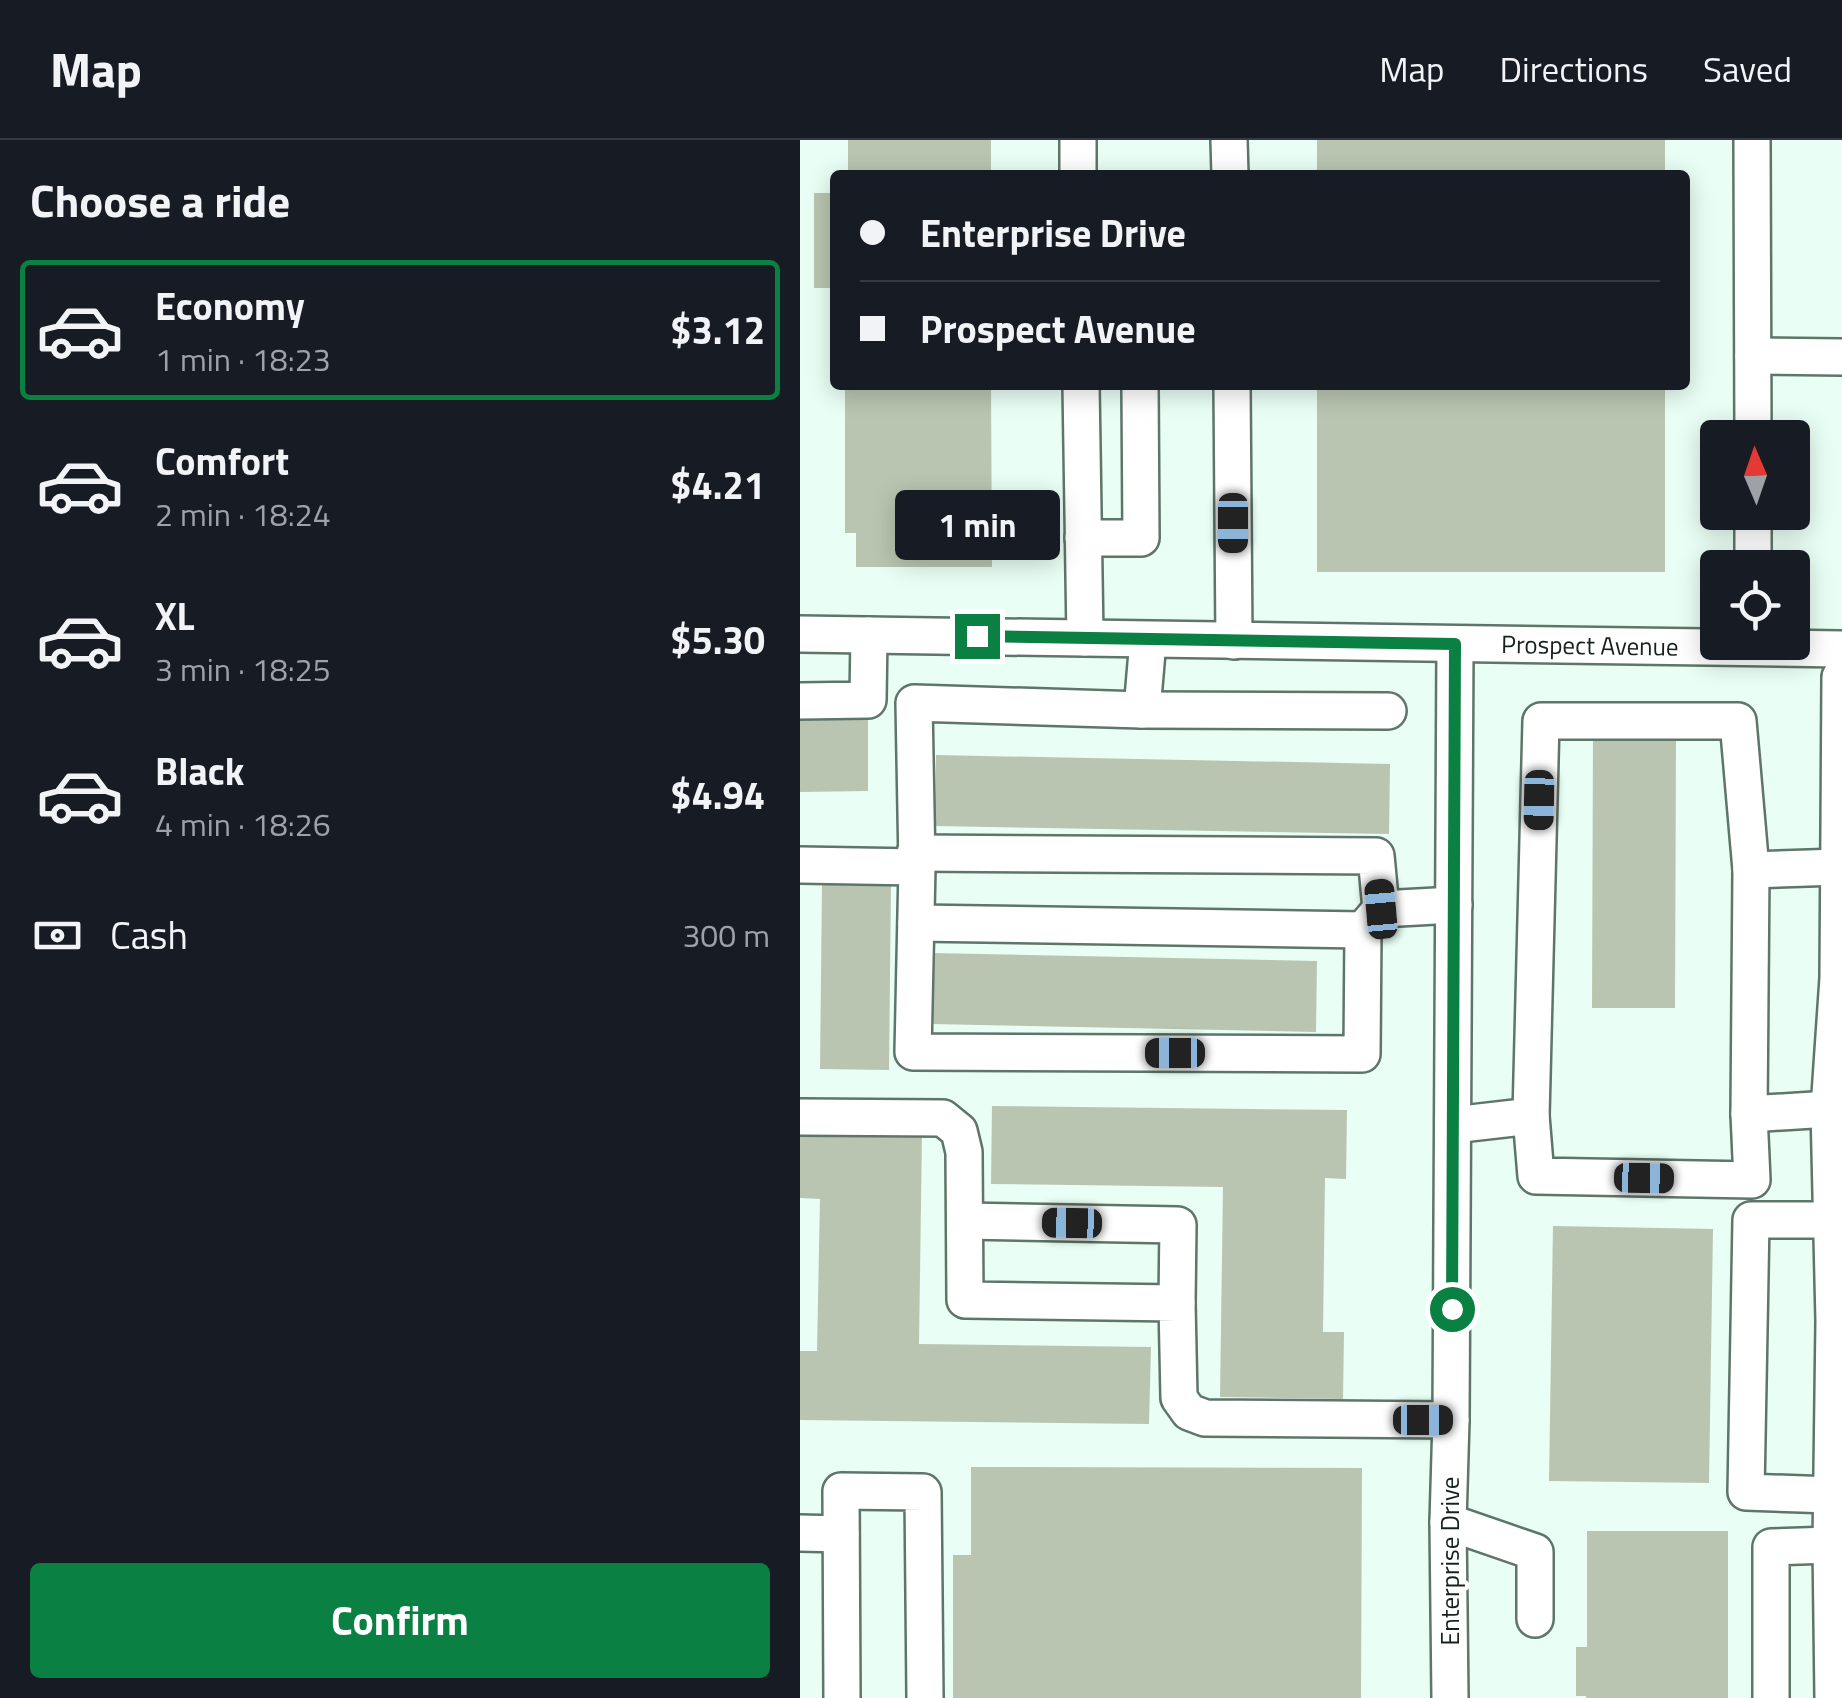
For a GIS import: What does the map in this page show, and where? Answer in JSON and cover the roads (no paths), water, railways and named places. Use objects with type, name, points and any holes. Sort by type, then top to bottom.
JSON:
[{"type":"street","points":[[1078,140],[1078,170]]},
{"type":"street","points":[[1230,140],[1230,170]]},
{"type":"street","points":[[1752,140],[1753,420]]},
{"type":"street","points":[[1753,356],[1842,357]]},
{"type":"street","points":[[1081,390],[1085,638]]},
{"type":"street","points":[[1083,538],[1141,538],[1140,390]]},
{"type":"street","points":[[1232,390],[1234,641]]},
{"type":"street","points":[[1082,474],[1140,473]]},
{"type":"street","name":"Prospect Avenue","points":[[800,634],[1842,650]]},
{"type":"street","points":[[800,700],[868,700],[869,635]]},
{"type":"street","points":[[1142,710],[1148,640]]},
{"type":"street","name":"Enterprise Drive","points":[[1450,1698],[1455,644]]},
{"type":"street","points":[[1833,1698],[1831,1494],[1838,1321],[1829,1110],[1840,978],[1842,674]]},
{"type":"street","points":[[800,865],[916,860],[1376,856],[1362,1054],[913,1052],[916,923],[916,860],[914,703],[1142,710],[1388,710]]},
{"type":"street","points":[[1541,721],[1738,721],[1751,870],[1749,1114],[1752,1180],[1536,1176],[1532,1116],[1541,721]]},
{"type":"street","points":[[1751,870],[1839,867]]},
{"type":"street","points":[[916,923],[1372,920],[1454,904]]},
{"type":"street","points":[[1749,1114],[1829,1110]]},
{"type":"street","points":[[1452,1125],[1532,1116]]},
{"type":"street","points":[[800,1117],[943,1118],[959,1130],[964,1152],[965,1300],[1177,1303]]},
{"type":"street","points":[[1831,1220],[1750,1220],[1746,1492],[1831,1494]]},
{"type":"street","points":[[965,1221],[1178,1225],[1178,1398],[1189,1412],[1205,1418],[1451,1420]]},
{"type":"street","points":[[842,1698],[841,1491],[923,1492],[925,1698]]},
{"type":"street","points":[[1448,1522],[1535,1552],[1535,1619]]},
{"type":"street","points":[[800,1533],[841,1534]]},
{"type":"street","points":[[1772,1698],[1771,1547],[1831,1545]]}]
